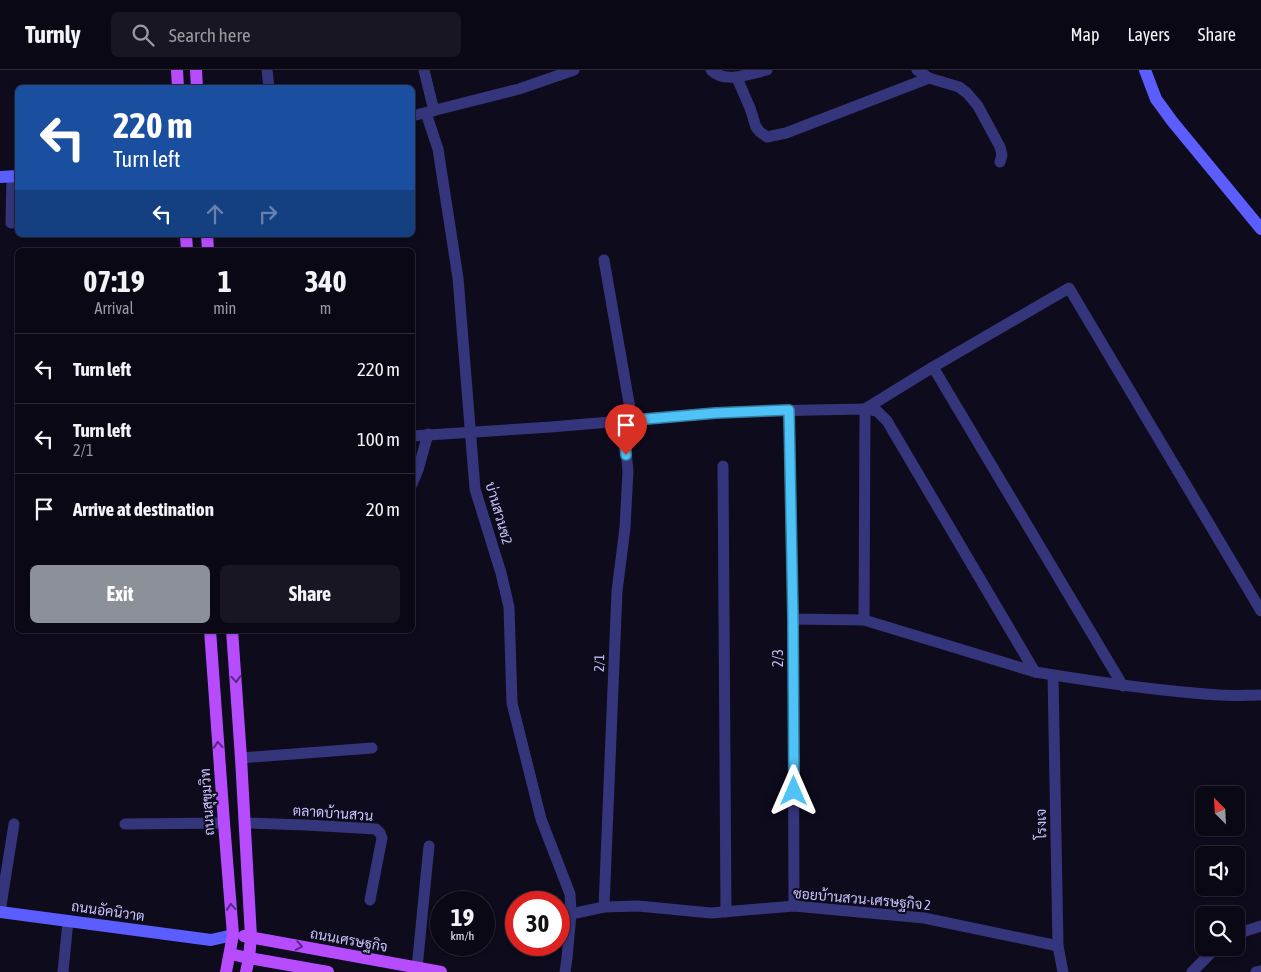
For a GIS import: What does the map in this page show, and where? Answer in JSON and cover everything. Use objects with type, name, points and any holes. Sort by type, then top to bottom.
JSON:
[{"type":"main road","points":[[177,70],[178,85]]},
{"type":"main road","points":[[196,70],[197,85]]},
{"type":"main road","name":"ถนนสุขุมวิท","points":[[210,633],[233,935],[226,972]]},
{"type":"main road","points":[[232,633],[252,937],[246,972]]},
{"type":"main road","name":"ถนนเศรษฐกิจ","points":[[233,935],[441,972]]},
{"type":"main road","points":[[230,954],[328,972]]},
{"type":"street","points":[[267,70],[270,85]]},
{"type":"street","name":"บ่านสวนซ2","points":[[424,70],[458,278],[475,489],[501,574],[508,606],[512,703],[541,819],[570,894],[571,914]]},
{"type":"street","points":[[415,115],[520,89],[574,70]]},
{"type":"street","points":[[711,70],[717,76],[737,78],[766,70]]},
{"type":"street","points":[[917,70],[929,78],[959,87],[972,99],[978,106],[1000,147],[1002,155],[1000,162]]},
{"type":"street","points":[[1145,70],[1156,99],[1261,230]]},
{"type":"street","points":[[737,78],[756,127],[767,137],[786,133],[929,78]]},
{"type":"street","points":[[10,176],[11,223]]},
{"type":"street","name":"2/1","points":[[604,260],[627,421],[628,471],[625,528],[617,591],[604,907]]},
{"type":"street","points":[[865,409],[933,367],[1070,288],[1261,611]]},
{"type":"street","points":[[933,367],[1123,686]]},
{"type":"street","points":[[864,620],[865,409]]},
{"type":"street","points":[[415,436],[726,413],[789,410],[865,409],[877,411],[887,421],[1035,672]]},
{"type":"street","name":"2/3","points":[[789,410],[793,619],[794,906]]},
{"type":"street","points":[[415,477],[428,434]]},
{"type":"street","points":[[723,466],[726,912]]},
{"type":"street","points":[[793,619],[864,620],[1035,672],[1053,675],[1123,686],[1220,695],[1261,695]]},
{"type":"street","name":"โรงเจ","points":[[1053,675],[1058,946],[1063,972]]},
{"type":"street","points":[[241,758],[372,748]]},
{"type":"street","name":"ตลาดบ้านสวน","points":[[245,823],[376,829],[382,838],[370,900]]},
{"type":"street","points":[[0,912],[14,824]]},
{"type":"street","points":[[124,824],[224,824]]},
{"type":"street","points":[[417,968],[429,846]]},
{"type":"street","name":"ซอยบ้านสวน-เศรษฐกิจ 2","points":[[571,914],[604,907],[638,906],[711,913],[794,906],[924,918],[1058,946]]},
{"type":"street","name":"ถนนอัคนิวาต","points":[[0,912],[211,940],[233,935]]},
{"type":"street","points":[[565,972],[571,914]]},
{"type":"street","points":[[63,972],[68,920]]},
{"type":"street","points":[[1245,931],[1261,926]]},
{"type":"street","name":"ถนนอัคนิวาต","points":[[211,940],[230,954]]},
{"type":"street","points":[[1192,972],[1208,956]]},
{"type":"street","points":[[1256,972],[1261,971]]},
{"type":"route","points":[[626,455],[623,421],[716,413],[789,410],[794,791]]}]
